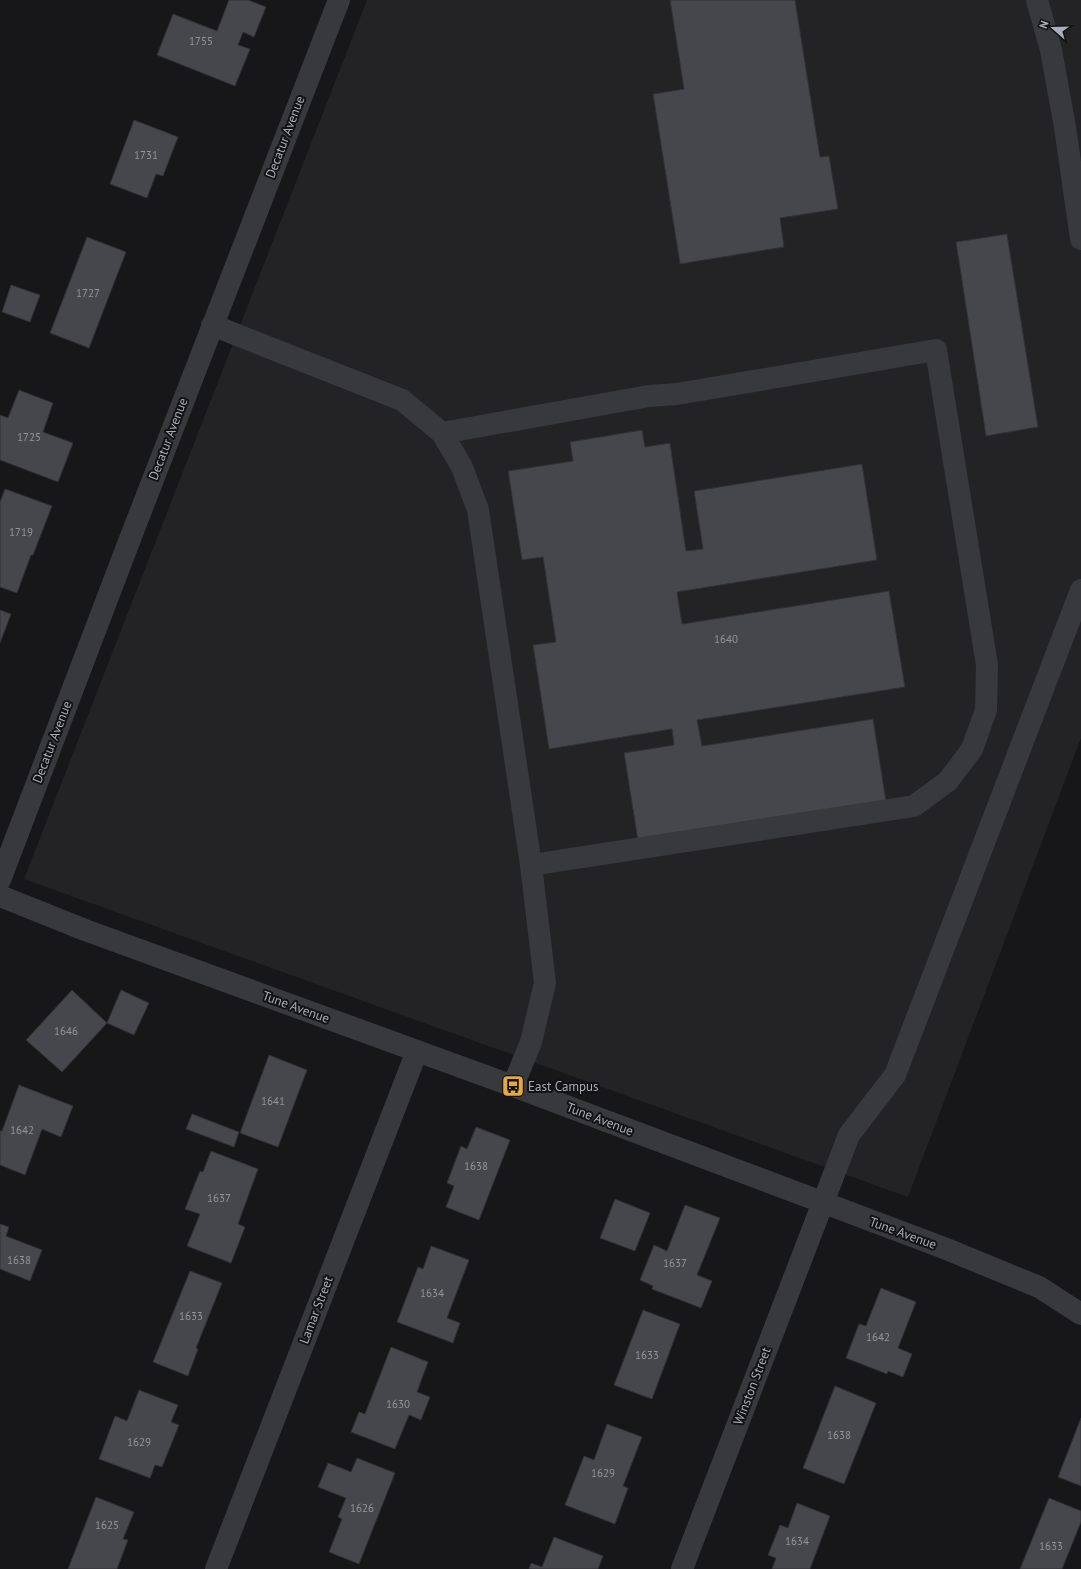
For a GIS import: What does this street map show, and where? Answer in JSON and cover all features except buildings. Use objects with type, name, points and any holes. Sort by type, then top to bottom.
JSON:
[{"type":"street","name":"Decatur Avenue","points":[[0,880],[212,325],[339,0]]},
{"type":"street","points":[[1038,0],[1050,50],[1065,126],[1081,239]]},
{"type":"street","points":[[212,325],[402,400],[442,433],[462,467],[478,510],[531,865],[545,983],[531,1042],[513,1086]]},
{"type":"street","points":[[442,433],[649,396],[677,394],[936,350],[988,665],[986,710],[972,749],[948,781],[914,806],[531,865]]},
{"type":"street","name":"Winston Street","points":[[682,1569],[849,1135],[895,1075],[1081,590]]},
{"type":"street","name":"Tune Avenue","points":[[0,896],[85,930],[513,1086],[1008,1273],[1039,1287],[1081,1314]]},
{"type":"street","name":"Lamar Street","points":[[216,1569],[417,1051]]},
{"type":"shaded area","points":[[367,0],[1081,0],[1081,738],[908,1197],[24,879]]},
{"type":"place","name":"East Campus","points":[[513,1086]]}]
